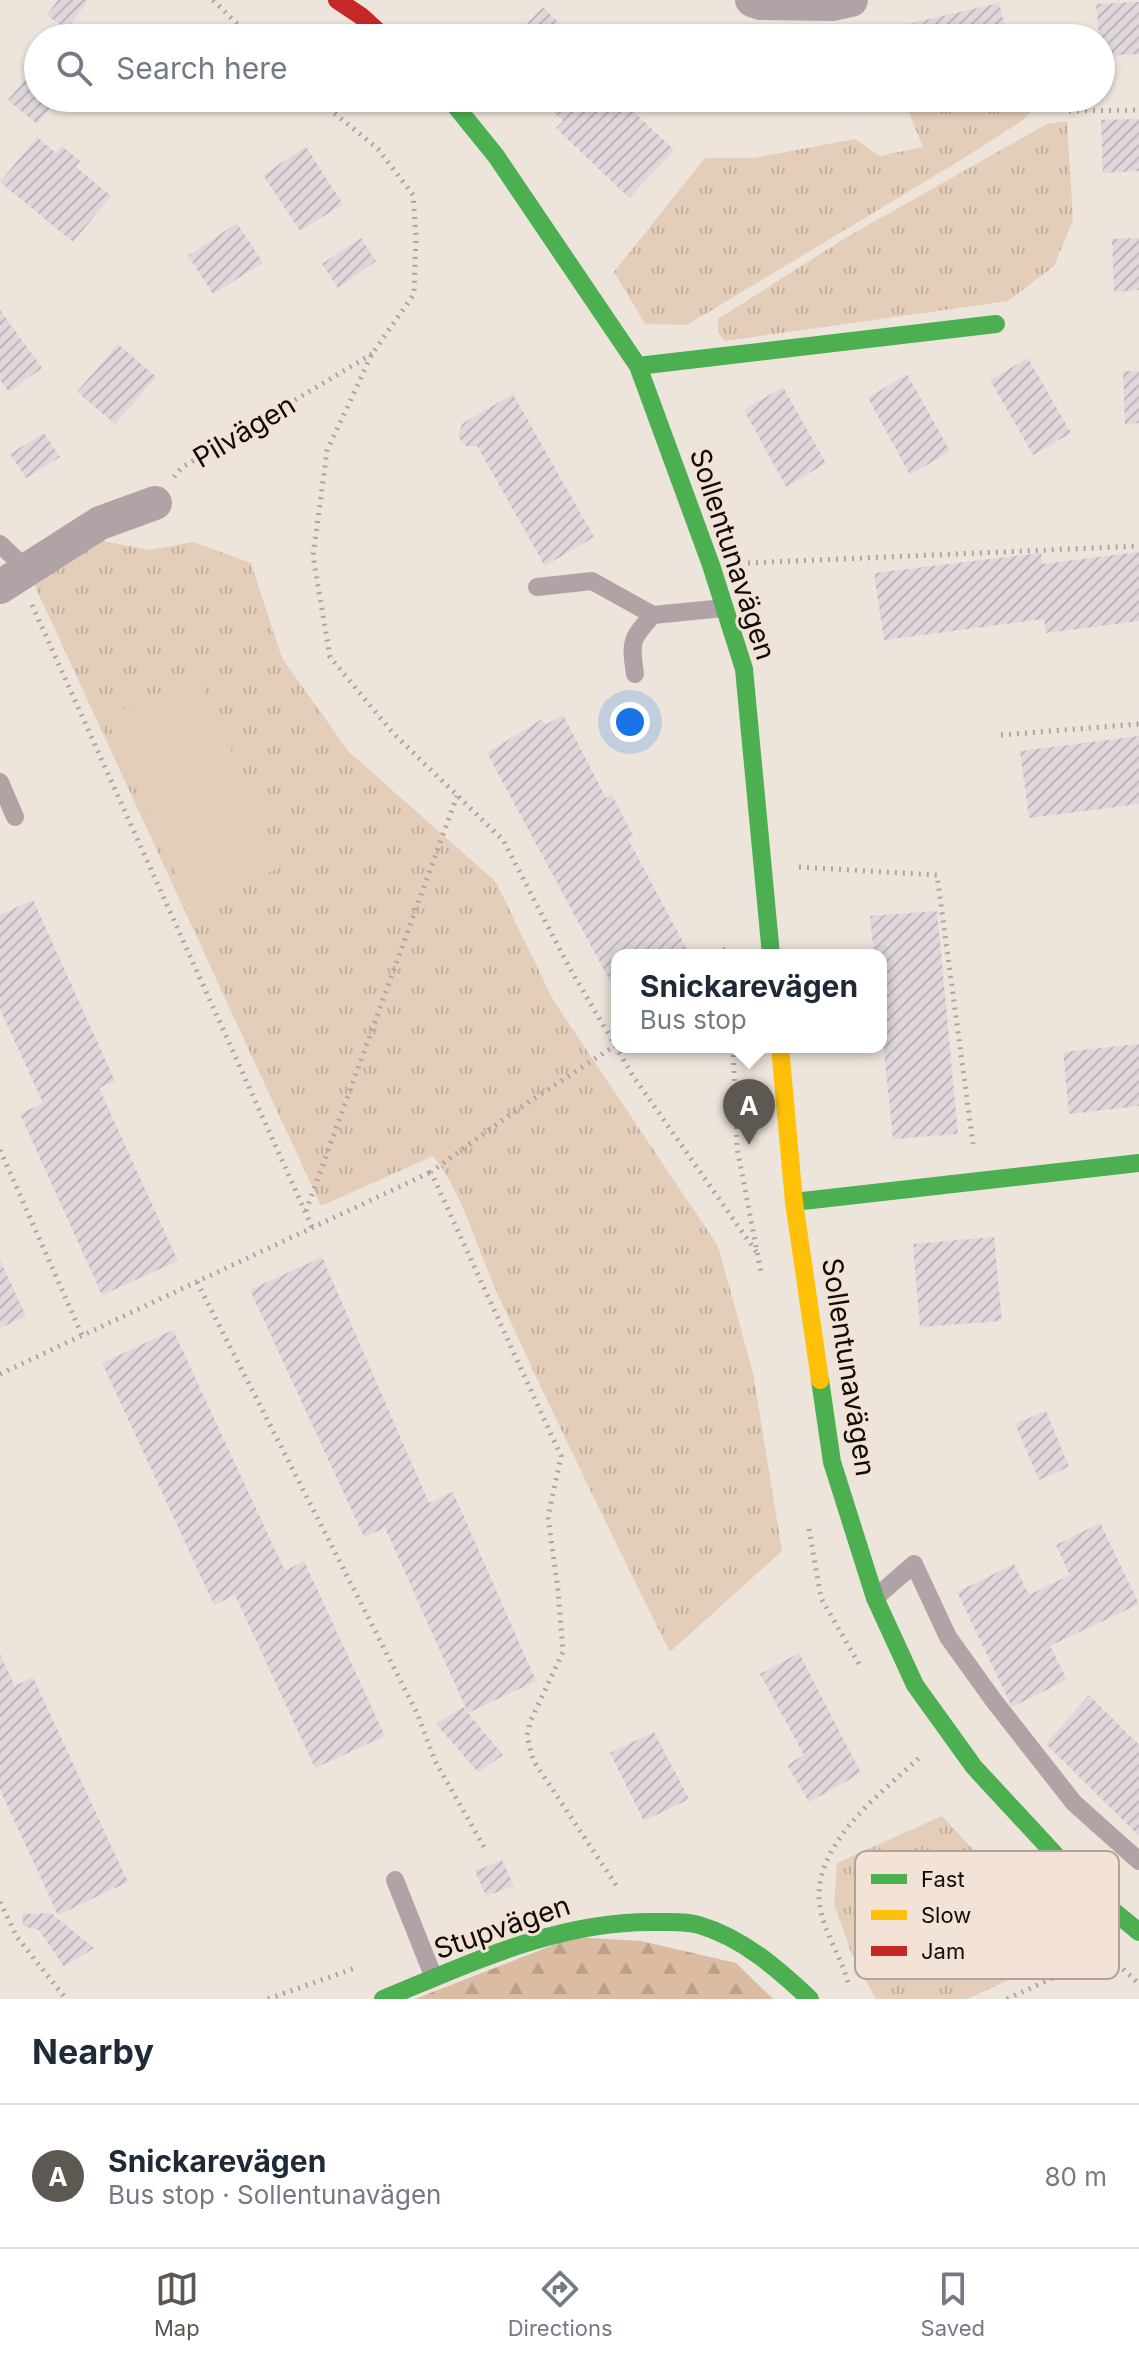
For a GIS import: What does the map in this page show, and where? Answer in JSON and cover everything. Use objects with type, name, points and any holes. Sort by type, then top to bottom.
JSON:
[{"type":"street","points":[[752,0],[761,3],[833,4],[851,0]]},
{"type":"street","name":"Sollentunavägen","points":[[460,112],[496,156],[638,366],[711,565],[744,669],[770,949]]},
{"type":"street","points":[[638,366],[996,324]]},
{"type":"street","points":[[15,577],[100,523],[155,503]]},
{"type":"street","name":"Sollentunavägen","points":[[781,1053],[794,1202],[832,1462],[875,1598],[915,1685],[974,1767],[1052,1851]]},
{"type":"street","points":[[794,1202],[1139,1163]]},
{"type":"street","name":"Sollentunavägen","points":[[1119,1916],[1139,1932]]},
{"type":"street","name":"Stupvägen","points":[[383,1999],[563,1930],[639,1919],[697,1924],[745,1945],[810,1999]]},
{"type":"lane","points":[[0,544],[15,577]]},
{"type":"lane","points":[[537,587],[592,581],[653,615],[724,608]]},
{"type":"lane","points":[[635,674],[630,644],[653,615]]},
{"type":"lane","points":[[0,782],[15,817]]},
{"type":"lane","points":[[875,1598],[914,1564],[948,1637],[994,1701],[1074,1803],[1139,1861]]},
{"type":"lane","points":[[395,1880],[435,1979]]},
{"type":"path","points":[[213,0],[238,24]]},
{"type":"path","points":[[1115,110],[1139,110]]},
{"type":"path","points":[[333,112],[378,149],[413,195],[416,235],[414,294],[372,354],[327,451],[313,556],[330,657],[392,732],[503,840],[569,967],[611,1037]]},
{"type":"path","name":"Pilvägen","points":[[155,503],[181,468],[372,354]]},
{"type":"path","points":[[711,565],[1139,546]]},
{"type":"path","points":[[15,577],[312,1227]]},
{"type":"path","points":[[1001,735],[1139,724]]},
{"type":"path","points":[[306,1212],[457,795]]},
{"type":"path","points":[[762,864],[937,875],[978,1181]]},
{"type":"path","points":[[725,949],[729,946],[728,932]]},
{"type":"path","points":[[0,1374],[431,1172],[518,1109],[611,1048]]},
{"type":"path","points":[[620,1053],[633,1076],[757,1253]]},
{"type":"path","points":[[0,1150],[82,1335]]},
{"type":"path","points":[[431,1172],[561,1456],[548,1517],[563,1652],[530,1722],[527,1736],[533,1760],[621,1893]]},
{"type":"path","points":[[197,1282],[417,1713],[435,1761],[484,1847]]},
{"type":"path","points":[[850,1994],[820,1908],[819,1884],[826,1861],[843,1833],[919,1758]]},
{"type":"path","points":[[0,1902],[17,1937],[66,1999]]},
{"type":"path","points":[[1007,1999],[1051,1979]]},
{"type":"green space","points":[[909,112],[1031,112],[951,166],[687,325],[645,324],[614,272],[705,158],[754,158],[855,139],[880,156],[923,147]]},
{"type":"green space","points":[[1067,121],[1073,220],[1054,266],[1008,301],[725,341],[718,333],[718,319],[847,237],[1047,124]]},
{"type":"green space","points":[[99,540],[149,550],[193,542],[251,563],[282,658],[349,752],[496,882],[553,1000],[718,1246],[753,1373],[782,1551],[670,1652],[492,1282],[462,1205],[433,1156],[321,1206],[34,584]]},
{"type":"green space","points":[[198,676],[283,866],[190,907],[106,717]]},
{"type":"green space","points":[[942,1816],[974,1851],[864,1851]]},
{"type":"green space","points":[[855,1855],[855,1960],[834,1904],[837,1863]]},
{"type":"green space","points":[[574,1937],[641,1941],[736,1963],[773,1999],[415,1999]]},
{"type":"green space","points":[[865,1979],[1011,1979],[967,1999],[876,1999]]},
{"type":"building","points":[[58,0],[88,0],[71,24],[59,24],[47,15]]},
{"type":"building","points":[[1139,2],[1139,54],[1115,55],[1115,24],[1098,24],[1096,4]]},
{"type":"building","points":[[999,3],[1004,24],[909,24]]},
{"type":"building","points":[[543,7],[560,24],[527,24]]},
{"type":"building","points":[[24,81],[24,112],[47,112],[37,124],[8,100]]},
{"type":"building","points":[[553,112],[634,112],[674,150],[629,198],[556,128],[563,121]]},
{"type":"building","points":[[1139,119],[1139,171],[1103,173],[1101,120]]},
{"type":"building","points":[[37,137],[56,153],[62,146],[80,161],[76,167],[111,196],[73,242],[0,182]]},
{"type":"building","points":[[306,147],[343,204],[300,231],[263,175]]},
{"type":"building","points":[[237,223],[263,263],[213,294],[188,256]]},
{"type":"building","points":[[361,238],[376,261],[338,288],[322,264]]},
{"type":"building","points":[[1139,238],[1139,290],[1114,292],[1112,239]]},
{"type":"building","points":[[0,310],[42,368],[9,392],[0,380]]},
{"type":"building","points":[[118,344],[156,377],[115,424],[77,392]]},
{"type":"building","points":[[1028,358],[1071,433],[1033,455],[990,380]]},
{"type":"building","points":[[1123,371],[1139,371],[1139,423],[1125,424]]},
{"type":"building","points":[[907,374],[950,451],[910,475],[868,398]]},
{"type":"building","points":[[783,387],[826,463],[786,487],[744,410]]},
{"type":"building","points":[[513,394],[594,537],[545,566],[477,446],[466,446],[458,437],[462,424]]},
{"type":"building","points":[[44,433],[60,457],[26,478],[10,454]]},
{"type":"building","points":[[1139,552],[1139,621],[1046,633],[1044,619],[884,640],[874,573],[1041,553],[1042,564]]},
{"type":"building","points":[[563,715],[606,798],[612,795],[633,836],[628,839],[687,949],[611,949],[611,983],[487,753],[542,719],[545,725]]},
{"type":"building","points":[[1139,736],[1139,804],[1029,818],[1020,751]]},
{"type":"building","points":[[33,900],[115,1081],[99,1088],[178,1261],[102,1295],[20,1114],[43,1103],[0,1009],[0,915]]},
{"type":"building","points":[[937,911],[958,1134],[893,1139],[884,1053],[887,1053],[887,949],[873,949],[870,916]]},
{"type":"building","points":[[1139,1044],[1139,1106],[1069,1114],[1063,1052]]},
{"type":"building","points":[[994,1237],[1002,1321],[920,1327],[913,1244]]},
{"type":"building","points":[[322,1257],[429,1503],[453,1492],[536,1681],[468,1713],[385,1528],[364,1537],[250,1290]]},
{"type":"building","points":[[0,1260],[26,1316],[0,1328]]},
{"type":"building","points":[[173,1330],[285,1571],[304,1561],[385,1736],[315,1768],[235,1595],[214,1605],[102,1363]]},
{"type":"building","points":[[1046,1411],[1069,1467],[1039,1480],[1015,1424]]},
{"type":"building","points":[[1100,1523],[1139,1604],[1050,1646],[1067,1680],[1012,1707],[957,1592],[1014,1564],[1029,1595],[1070,1575],[1056,1545]]},
{"type":"building","points":[[799,1653],[861,1773],[809,1802],[787,1765],[804,1755],[760,1674]]},
{"type":"building","points":[[0,1654],[15,1686],[33,1677],[128,1882],[58,1915],[0,1790]]},
{"type":"building","points":[[1089,1695],[1139,1745],[1139,1836],[1046,1744]]},
{"type":"building","points":[[463,1707],[503,1755],[478,1772],[436,1724]]},
{"type":"building","points":[[654,1732],[689,1799],[644,1821],[610,1753]]},
{"type":"building","points":[[502,1860],[514,1886],[486,1896],[475,1871]]},
{"type":"building","points":[[51,1913],[94,1948],[64,1967],[39,1930],[23,1926],[22,1914]]},
{"type":"traffic: fast","points":[[460,112],[496,156],[638,366],[711,565],[744,669],[770,949]]},
{"type":"traffic: fast","points":[[638,366],[996,324]]},
{"type":"traffic: fast","points":[[794,1202],[1139,1163]]},
{"type":"traffic: fast","points":[[820,1380],[832,1462],[875,1598],[915,1685],[974,1767],[1052,1851]]},
{"type":"traffic: fast","points":[[1119,1916],[1139,1932]]},
{"type":"traffic: fast","points":[[383,1999],[483,1958],[550,1936],[621,1923],[673,1922],[699,1925],[745,1946],[810,1999]]},
{"type":"traffic: slow","points":[[781,1053],[794,1202],[820,1380]]},
{"type":"traffic: jam","points":[[337,0],[370,24]]},
{"type":"place","name":"Snickarevägen","points":[[749,1145]]}]
